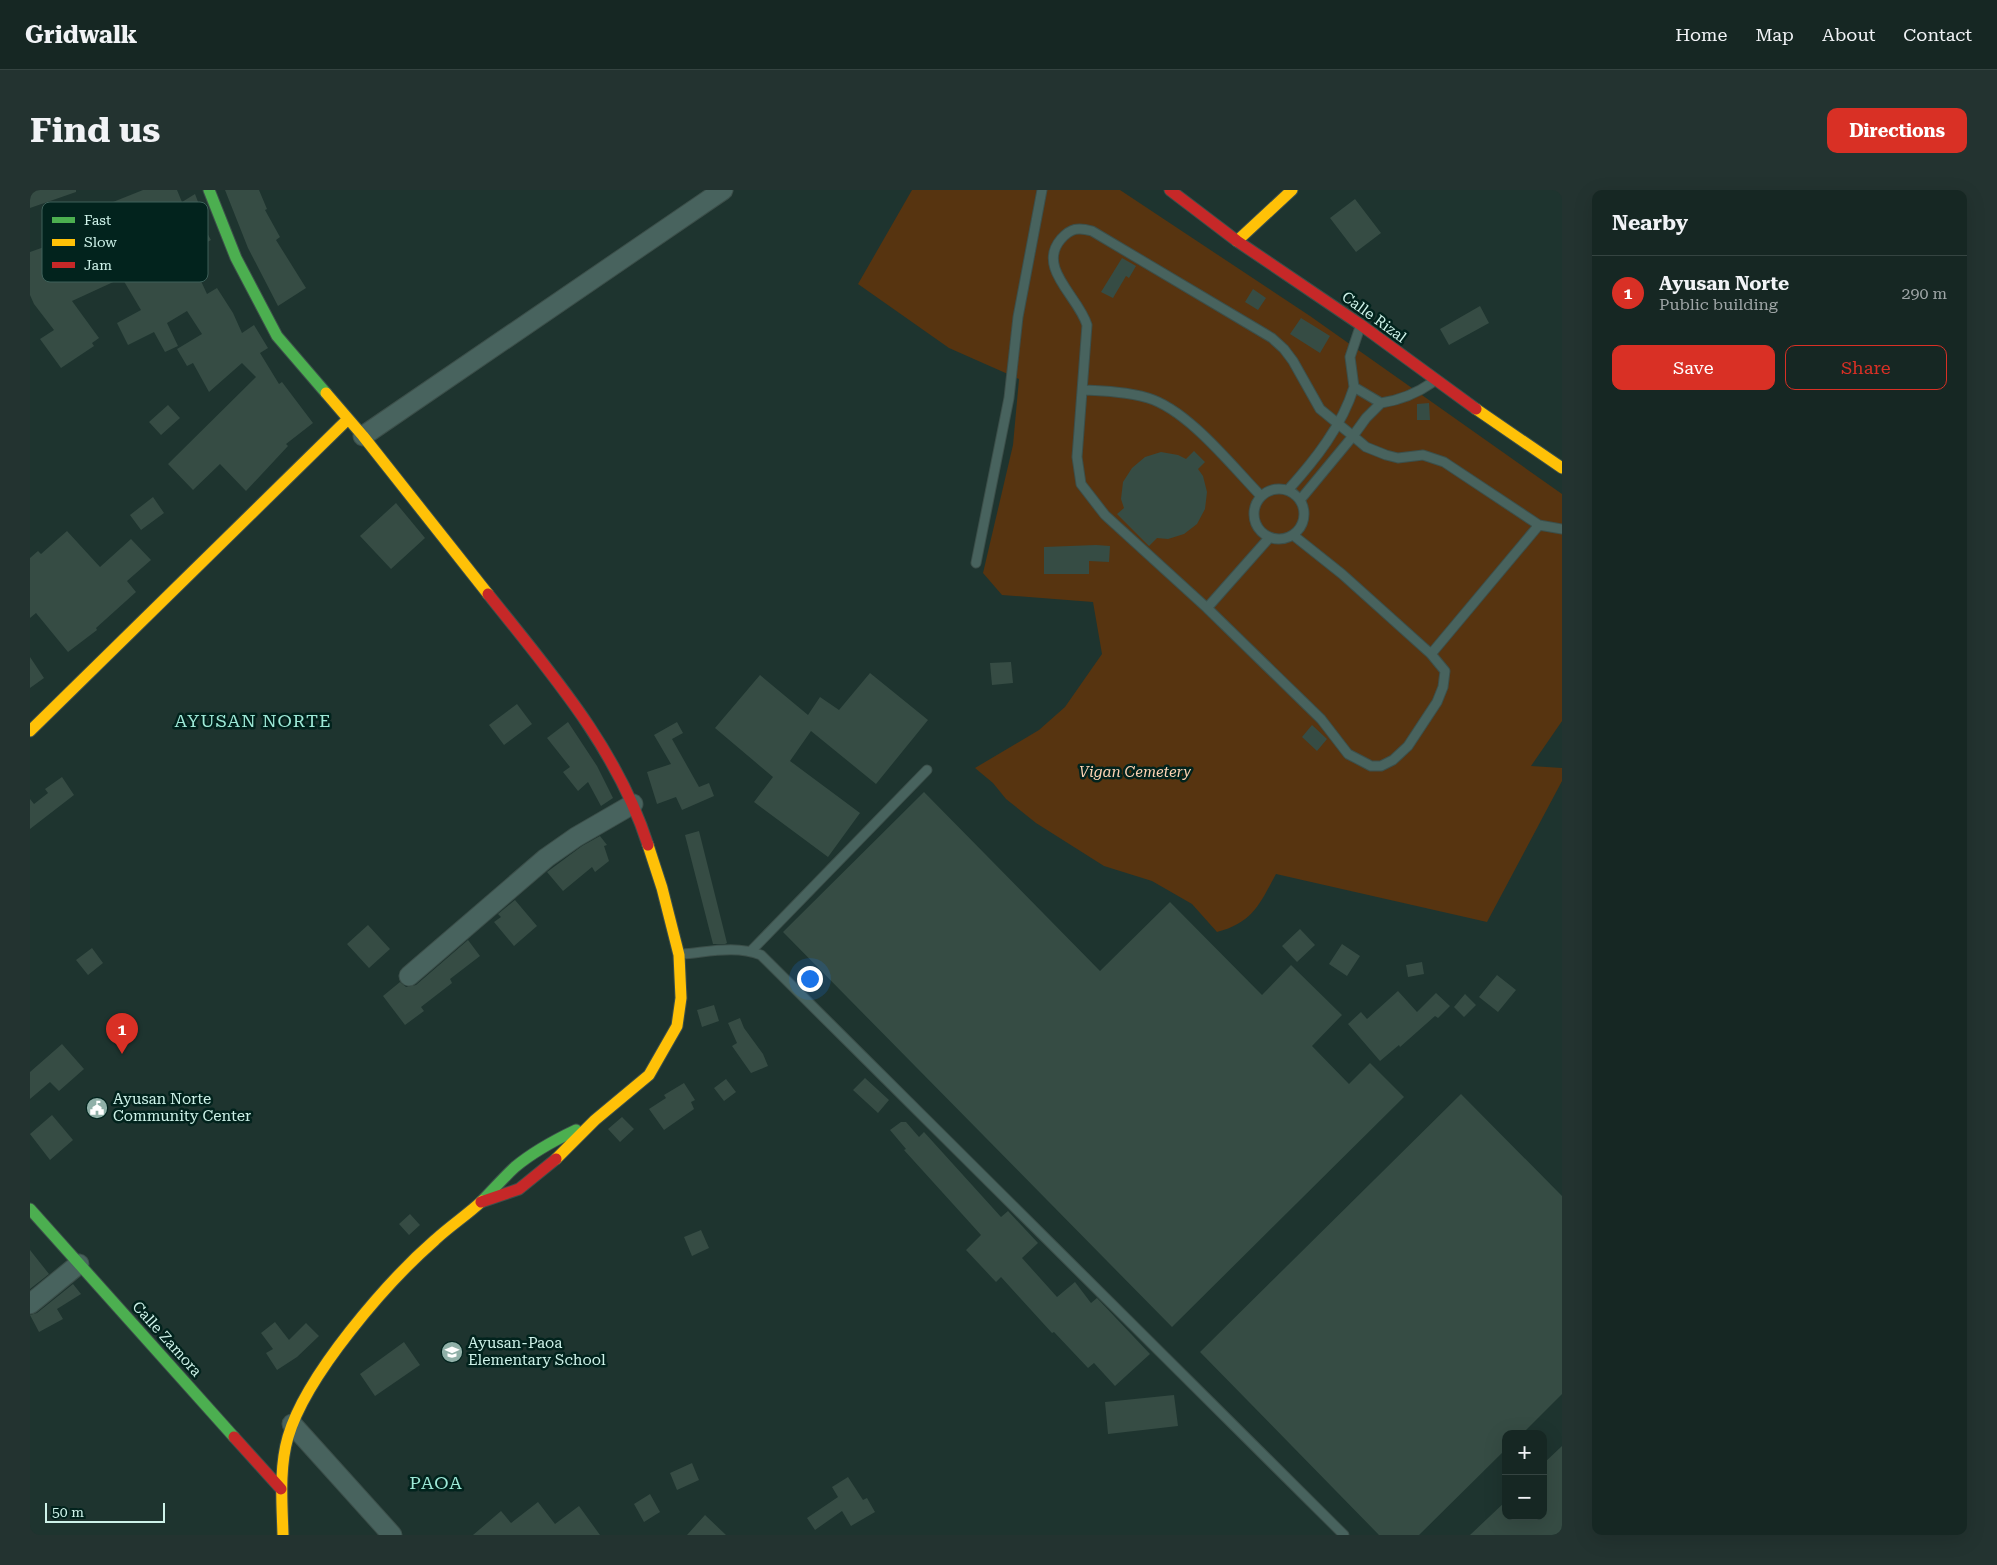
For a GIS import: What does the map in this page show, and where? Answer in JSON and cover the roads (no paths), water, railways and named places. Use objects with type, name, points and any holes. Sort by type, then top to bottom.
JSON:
[{"type":"street","points":[[209,190],[236,258],[277,336],[363,436],[567,694],[610,758],[633,804],[662,888],[679,955],[681,998],[676,1026],[669,1041],[649,1074],[595,1120],[554,1162],[519,1189],[481,1202]]},
{"type":"street","points":[[363,436],[723,190]]},
{"type":"street","name":"Calle Rizal","points":[[1170,190],[1237,241],[1361,325],[1435,381],[1562,468]]},
{"type":"street","points":[[1237,241],[1292,190]]},
{"type":"street","points":[[30,731],[348,419]]},
{"type":"street","points":[[409,976],[546,858],[576,837],[633,804]]},
{"type":"street","points":[[283,1535],[281,1489],[286,1450],[292,1424],[311,1390],[361,1320],[429,1244],[481,1202],[507,1174],[544,1146],[595,1120]]},
{"type":"street","name":"Calle Zamora","points":[[30,1209],[281,1489]]},
{"type":"street","points":[[30,1304],[79,1264]]},
{"type":"street","points":[[292,1424],[392,1535]]},
{"type":"lane","points":[[976,563],[1009,398],[1018,317],[1042,190]]},
{"type":"lane","points":[[1293,535],[1342,574],[1431,654],[1445,671],[1443,687],[1437,702],[1408,746],[1393,760],[1381,766],[1371,766],[1348,754],[1321,719],[1207,608],[1105,515],[1081,484],[1077,457],[1087,325],[1084,315],[1056,272],[1052,259],[1057,244],[1067,233],[1078,228],[1092,231],[1272,338],[1293,361],[1320,409],[1366,447],[1386,456],[1398,458],[1423,456],[1444,462],[1539,526],[1562,529]]},
{"type":"lane","points":[[1288,490],[1311,465],[1348,405],[1354,386],[1350,356],[1361,325]]},
{"type":"lane","points":[[1300,500],[1366,418],[1381,403],[1402,400],[1419,392],[1435,381]]},
{"type":"lane","points":[[1354,386],[1381,403]]},
{"type":"lane","points":[[1083,390],[1148,398],[1166,405],[1187,420],[1261,496]]},
{"type":"lane","points":[[1288,490],[1300,500],[1304,507],[1304,521],[1300,529],[1285,539],[1269,538],[1259,530],[1255,522],[1254,512],[1256,504],[1261,496],[1269,491],[1288,490]]},
{"type":"lane","points":[[1431,654],[1539,526]]},
{"type":"lane","points":[[1207,608],[1269,538]]},
{"type":"lane","points":[[751,951],[927,770]]},
{"type":"lane","points":[[679,955],[738,949],[760,955],[1344,1535]]},
{"type":"place","name":"Ayusan Norte","points":[[122,1054]]},
{"type":"place","name":"Ayusan Norte Community Center","points":[[97,1108]]},
{"type":"place","name":"Ayusan-Paoa Elementary School","points":[[452,1352]]},
{"type":"district","name":"AYUSAN NORTE","points":[[253,721]]},
{"type":"district","name":"PAOA","points":[[436,1483]]},
{"type":"park label","name":"Vigan Cemetery","points":[[1135,772]]}]
